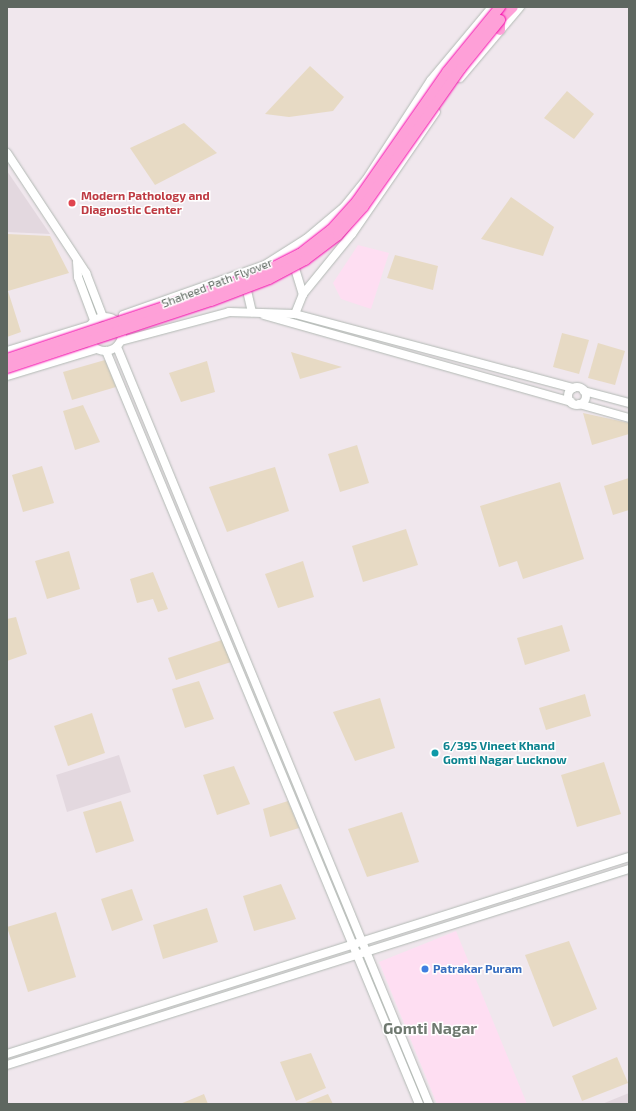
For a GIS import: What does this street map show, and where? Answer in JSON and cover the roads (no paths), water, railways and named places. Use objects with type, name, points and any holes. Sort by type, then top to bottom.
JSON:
[{"type":"highway","name":"Shaheed Path Flyover","points":[[7,358],[220,288],[266,271],[300,254],[331,230],[357,201],[447,72],[500,7]]},
{"type":"highway","name":"Shaheed Path Flyover","points":[[7,368],[211,301],[269,279],[305,260],[338,235],[363,207],[461,68],[500,25],[513,7]]},
{"type":"street","points":[[7,351],[92,323],[103,317],[113,319],[243,274],[290,251],[344,207],[366,180],[432,80],[492,7]]},
{"type":"street","name":"Shaheed Path Flyover","points":[[295,314],[303,294],[352,234],[465,71],[500,25],[520,7]]},
{"type":"street","points":[[7,153],[66,241],[77,262],[86,273],[103,317]]},
{"type":"street","points":[[290,251],[303,294]]},
{"type":"street","points":[[77,262],[78,277],[92,323],[89,342],[96,349]]},
{"type":"street","points":[[243,274],[252,312]]},
{"type":"street","points":[[7,376],[96,349],[106,351],[119,344],[230,312],[252,312],[295,314],[573,388],[580,387],[584,391],[629,403]]},
{"type":"street","points":[[252,312],[629,418]]},
{"type":"street","points":[[113,319],[121,328],[119,344],[429,1104]]},
{"type":"street","points":[[106,351],[419,1104]]},
{"type":"street","points":[[573,388],[568,394],[575,403]]},
{"type":"street","points":[[575,403],[585,399],[584,391]]},
{"type":"street","points":[[7,1054],[353,946],[629,857]]},
{"type":"street","points":[[7,1065],[367,953],[629,869]]},
{"type":"place","name":"Modern Pathology and Diagnostic Center","points":[[72,203]]},
{"type":"place","name":"6/395 Vineet Khand Gomti Nagar Lucknow","points":[[435,753]]},
{"type":"place","name":"Patrakar Puram","points":[[425,969]]},
{"type":"district","name":"Gomti Nagar","points":[[430,1028]]}]
